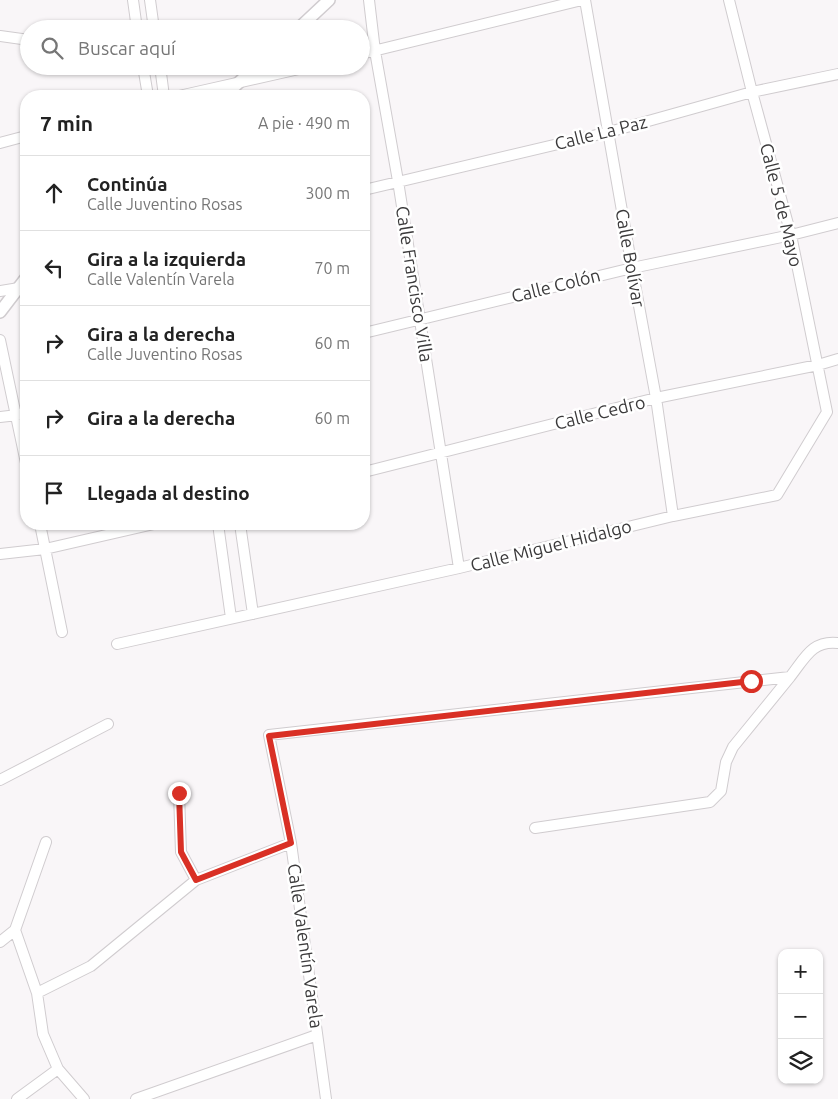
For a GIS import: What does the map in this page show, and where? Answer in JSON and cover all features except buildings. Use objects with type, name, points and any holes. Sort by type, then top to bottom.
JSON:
[{"type":"street","points":[[133,0],[136,20]]},
{"type":"street","points":[[150,0],[153,20]]},
{"type":"street","points":[[308,20],[329,0]]},
{"type":"street","name":"Calle Francisco Villa","points":[[369,0],[375,51],[398,182],[459,568]]},
{"type":"street","points":[[370,52],[584,0]]},
{"type":"street","name":"Calle Bolívar","points":[[584,0],[656,398],[674,516]]},
{"type":"street","name":"Calle 5 de Mayo","points":[[729,0],[791,235],[827,412]]},
{"type":"street","points":[[0,36],[20,39]]},
{"type":"street","name":"Calle La Paz","points":[[370,189],[609,132],[752,92],[838,74]]},
{"type":"street","points":[[144,75],[147,90]]},
{"type":"street","points":[[161,75],[163,90]]},
{"type":"street","points":[[230,90],[247,75]]},
{"type":"street","points":[[208,90],[274,75]]},
{"type":"street","points":[[0,143],[20,138]]},
{"type":"street","name":"Calle Colón","points":[[370,332],[632,268],[791,235],[838,223]]},
{"type":"street","points":[[0,291],[19,288]]},
{"type":"street","points":[[0,312],[19,288]]},
{"type":"street","points":[[0,340],[20,411]]},
{"type":"street","name":"Calle Cedro","points":[[370,470],[656,398],[818,365],[838,359]]},
{"type":"street","name":"Calle Miguel Hidalgo","points":[[117,644],[459,568],[674,516],[777,495],[827,412]]},
{"type":"street","points":[[0,417],[20,415]]},
{"type":"street","points":[[41,530],[62,632]]},
{"type":"street","points":[[0,554],[45,550],[129,530]]},
{"type":"street","points":[[219,530],[231,618]]},
{"type":"street","points":[[241,530],[253,614]]},
{"type":"street","points":[[535,828],[710,802],[721,791],[726,762],[733,747],[816,645],[838,642]]},
{"type":"street","name":"Calle Valentín Varela","points":[[326,1099],[291,843],[269,736],[790,677]]},
{"type":"street","points":[[0,780],[108,724]]},
{"type":"street","points":[[179,793],[181,852],[196,880]]},
{"type":"street","points":[[0,942],[15,930],[46,842]]},
{"type":"street","points":[[37,993],[91,966],[196,880],[291,843]]},
{"type":"street","points":[[15,930],[37,993],[43,1034],[58,1069],[84,1099]]},
{"type":"street","points":[[136,1099],[317,1035]]},
{"type":"street","points":[[17,1099],[58,1069]]},
{"type":"route","points":[[179,793],[181,852],[196,880],[291,843],[269,736],[751,681]]}]
